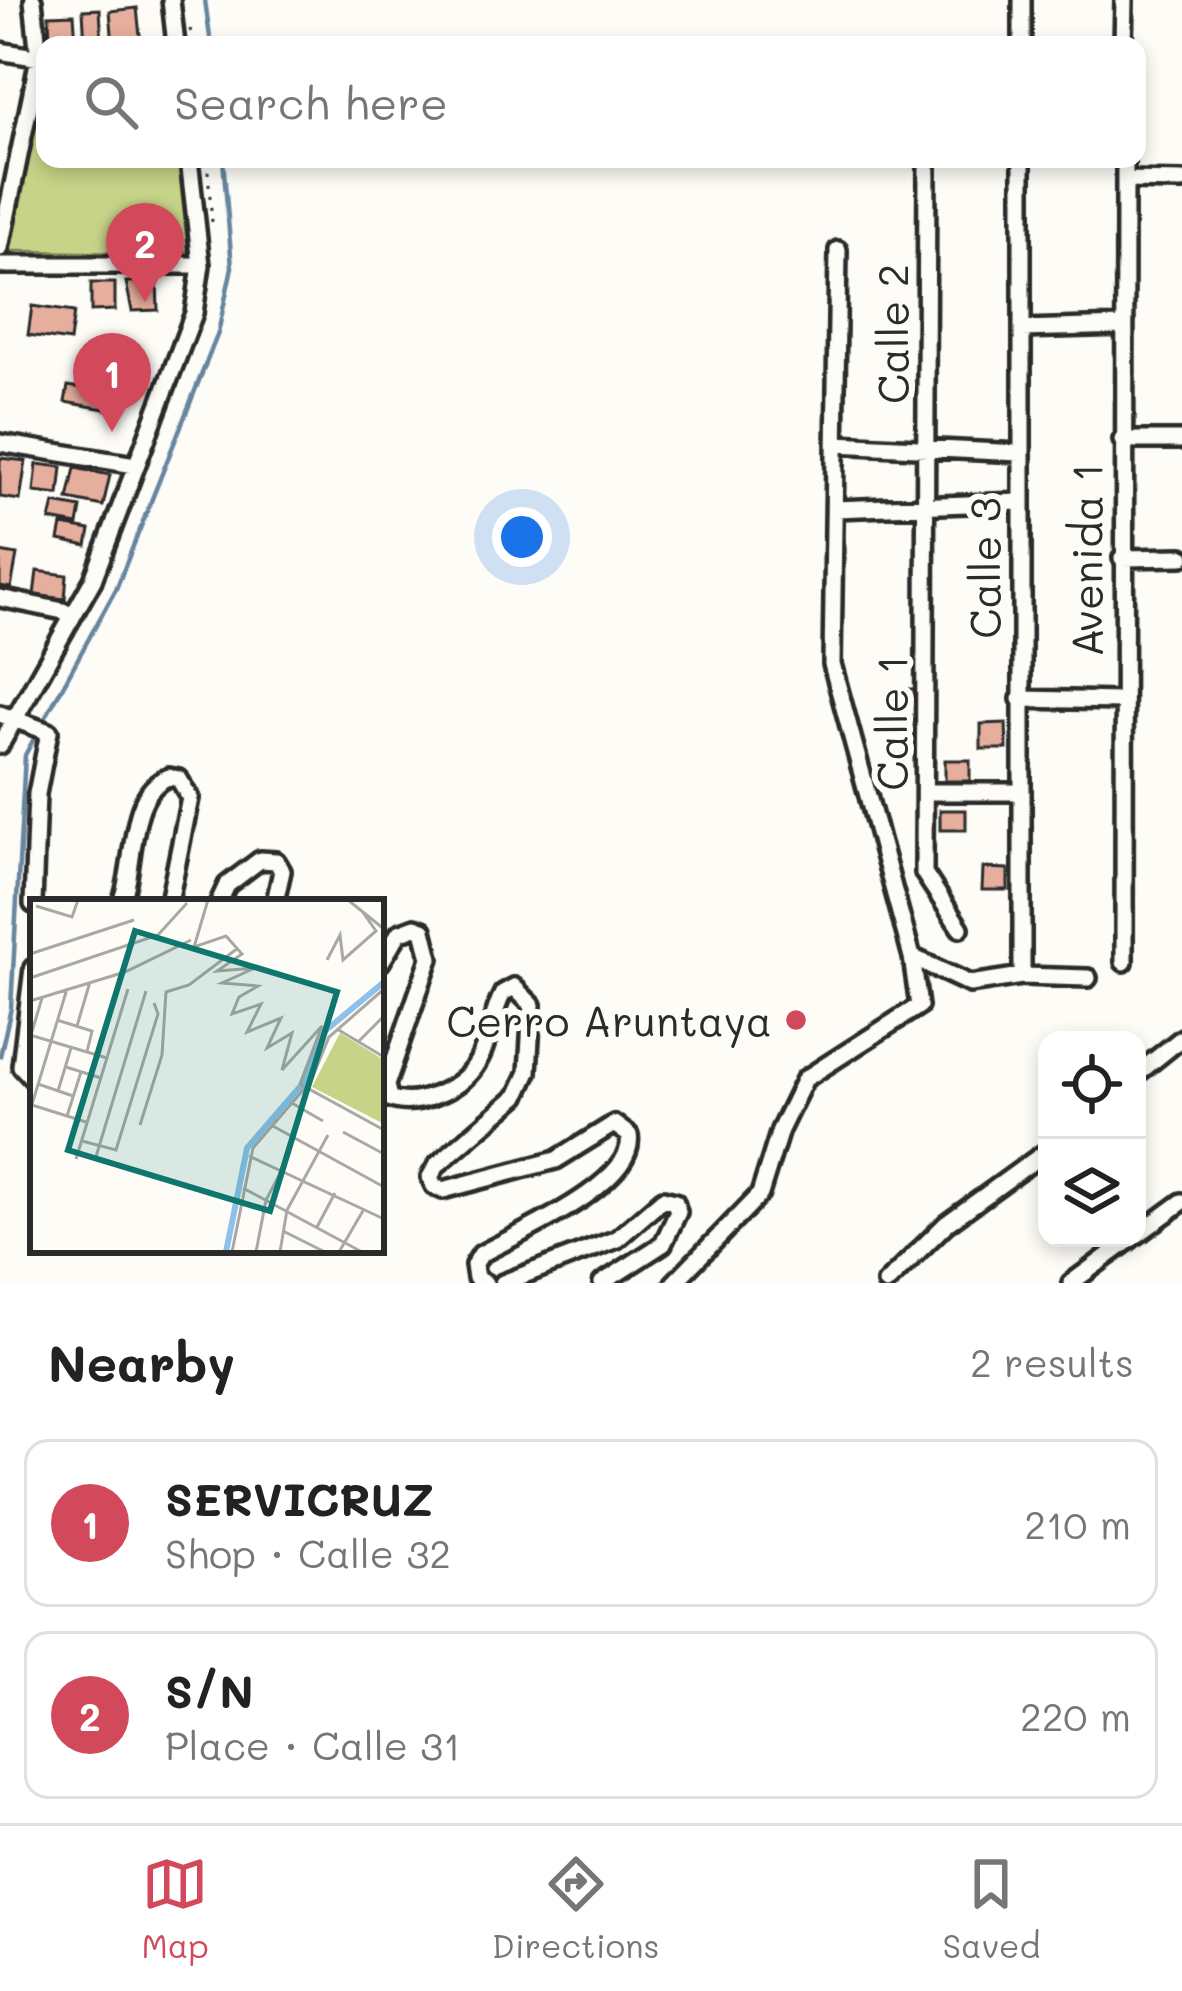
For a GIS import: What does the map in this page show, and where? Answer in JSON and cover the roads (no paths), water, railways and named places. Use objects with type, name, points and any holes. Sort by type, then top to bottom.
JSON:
[{"type":"street","points":[[33,0],[39,36]]},
{"type":"street","points":[[171,0],[175,36]]},
{"type":"street","points":[[1022,0],[1022,36]]},
{"type":"street","points":[[1124,0],[1124,36]]},
{"type":"street","points":[[0,51],[36,57]]},
{"type":"street","points":[[0,248],[36,85]]},
{"type":"street","points":[[0,745],[93,580],[194,313],[201,265],[190,168]]},
{"type":"street","name":"Calle 2","points":[[927,168],[928,508]]},
{"type":"street","name":"Calle 3","points":[[1022,168],[1022,976]]},
{"type":"street","name":"Avenida 1","points":[[1124,962],[1125,168]]},
{"type":"street","points":[[1125,180],[1182,181]]},
{"type":"street","points":[[674,1283],[760,1194],[780,1130],[805,1079],[919,1006],[912,957],[832,664],[838,250]]},
{"type":"street","points":[[0,265],[201,265]]},
{"type":"street","points":[[1022,328],[1124,326]]},
{"type":"street","points":[[1122,440],[1182,440]]},
{"type":"street","points":[[0,443],[135,464]]},
{"type":"street","points":[[836,444],[1021,453]]},
{"type":"street","points":[[835,509],[1020,502]]},
{"type":"street","name":"Calle 1","points":[[928,508],[924,873],[960,928]]},
{"type":"street","points":[[1122,558],[1182,557]]},
{"type":"street","points":[[0,598],[63,611],[72,618]]},
{"type":"street","points":[[1020,699],[1121,700]]},
{"type":"street","points":[[14,718],[49,732],[37,794],[33,899]]},
{"type":"street","points":[[122,899],[130,883],[146,796],[169,777],[179,779],[190,798],[170,899]]},
{"type":"street","points":[[928,792],[1021,792]]},
{"type":"street","points":[[220,899],[227,885],[260,860],[276,861],[282,871],[276,899]]},
{"type":"street","points":[[384,957],[399,933],[415,926],[423,930],[430,958],[386,1085],[389,1098],[404,1104],[425,1100],[477,1064],[503,993],[514,987],[532,1005],[528,1072],[517,1096],[437,1165],[430,1177],[434,1186],[443,1190],[556,1160],[614,1124],[629,1135],[631,1145],[619,1168],[574,1204],[482,1255],[474,1265],[476,1278],[484,1283]]},
{"type":"street","points":[[912,957],[970,984],[1022,976],[1088,978]]},
{"type":"street","points":[[30,992],[21,1066],[30,1075]]},
{"type":"street","points":[[1146,1067],[1182,1038]]},
{"type":"street","points":[[886,1283],[946,1224],[1038,1157]]},
{"type":"street","points":[[503,1283],[617,1239],[663,1199],[675,1202],[678,1213],[663,1244],[602,1283]]},
{"type":"street","points":[[1146,1228],[1182,1202]]},
{"type":"street","points":[[1071,1283],[1120,1247]]},
{"type":"waterway","points":[[205,0],[210,36]]},
{"type":"waterway","points":[[0,1056],[11,1008],[25,755],[116,589],[218,333],[232,267],[224,168]]},
{"type":"place","name":"S/N","points":[[145,302]]},
{"type":"place","name":"SERVICRUZ","points":[[112,432]]},
{"type":"place","name":"Cerro Aruntaya","points":[[796,1020]]}]
